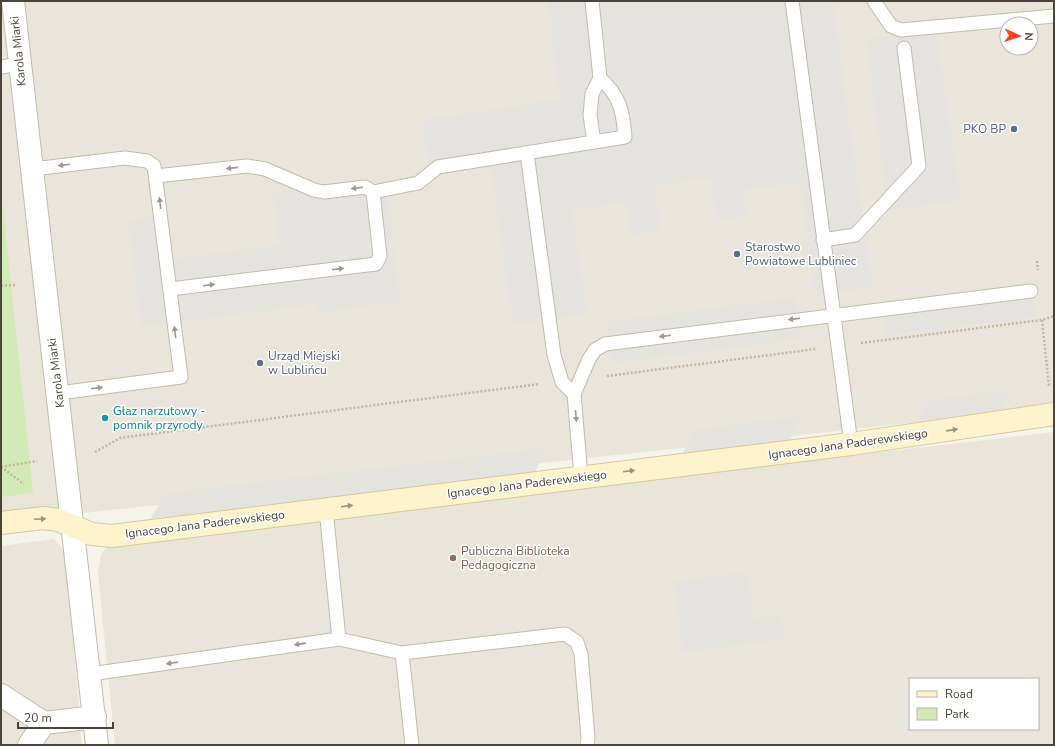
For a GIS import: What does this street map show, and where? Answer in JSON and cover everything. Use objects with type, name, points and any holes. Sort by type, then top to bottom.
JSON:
[{"type":"street","name":"Karola Miarki","points":[[13,1],[10,65],[33,169],[97,745]]},
{"type":"street","name":"Ignacego Jana Paderewskiego","points":[[1,523],[43,518],[58,520],[92,534],[112,536],[850,444],[1054,414]]},
{"type":"street","points":[[1,695],[44,722],[95,717]]},
{"type":"street","points":[[29,745],[44,722]]},
{"type":"lane","points":[[592,1],[600,78],[592,94],[590,115],[594,142]]},
{"type":"lane","points":[[792,1],[850,444]]},
{"type":"lane","points":[[874,1],[891,26],[901,30],[1054,16]]},
{"type":"lane","points":[[823,240],[855,235],[919,166],[904,48]]},
{"type":"lane","points":[[156,176],[247,166],[265,169],[319,191],[365,187],[372,192],[418,183],[438,167],[625,137],[623,111],[612,89],[600,78]]},
{"type":"lane","points":[[527,153],[554,355],[562,382],[574,394]]},
{"type":"lane","points":[[33,169],[125,158],[147,161],[154,166],[181,377],[59,393]]},
{"type":"lane","points":[[170,289],[376,264],[380,256],[372,192]]},
{"type":"lane","points":[[582,477],[574,394],[589,359],[595,350],[605,344],[1031,290]]},
{"type":"lane","points":[[326,509],[339,639]]},
{"type":"lane","points":[[90,674],[339,639],[402,653],[565,634],[576,642],[581,654],[588,738],[587,745]]},
{"type":"lane","points":[[402,653],[412,745]]},
{"type":"path","points":[[1,286],[20,284]]},
{"type":"path","points":[[1042,320],[1049,388]]},
{"type":"path","points":[[95,452],[120,438],[544,383]]},
{"type":"path","points":[[1,467],[40,461]]},
{"type":"path","points":[[1,467],[24,484]]},
{"type":"shaded area","points":[[1,1],[1054,1],[1054,402],[1039,409],[1,522]]},
{"type":"shaded area","points":[[548,1],[848,1],[833,4],[872,287],[815,296],[800,183],[744,190],[747,216],[717,221],[711,178],[655,185],[661,230],[631,235],[626,202],[572,210],[587,314],[513,325],[490,163],[430,173],[422,120],[560,99]]},
{"type":"shaded area","points":[[936,30],[961,201],[888,210],[866,39]]},
{"type":"shaded area","points":[[386,180],[400,302],[319,313],[317,304],[141,327],[128,220],[168,215],[173,259],[279,245],[273,192]]},
{"type":"shaded area","points":[[1033,294],[1036,317],[885,336],[882,312]]},
{"type":"shaded area","points":[[796,297],[801,339],[612,363],[607,322]]},
{"type":"shaded area","points":[[1010,390],[999,414],[917,424],[928,400]]},
{"type":"shaded area","points":[[802,416],[790,440],[682,455],[694,430]]},
{"type":"shaded area","points":[[1054,432],[1054,745],[115,745],[98,573],[101,554],[108,546],[125,539]]},
{"type":"shaded area","points":[[545,448],[534,475],[150,519],[166,493]]},
{"type":"shaded area","points":[[54,539],[66,554],[82,745],[1,745],[1,546]]},
{"type":"shaded area","points":[[748,572],[754,619],[781,615],[784,640],[683,652],[674,581]]},
{"type":"green space","points":[[1,190],[33,493],[1,497]]},
{"type":"place","name":"PKO BP","points":[[1014,129]]},
{"type":"place","name":"Starostwo Powiatowe Lubliniec","points":[[737,254]]},
{"type":"place","name":"Urząd Miejski w Lublińcu","points":[[260,363]]},
{"type":"place","name":"Głaz narzutowy - pomnik przyrody","points":[[105,418]]},
{"type":"place","name":"Publiczna Biblioteka Pedagogiczna","points":[[453,558]]}]
